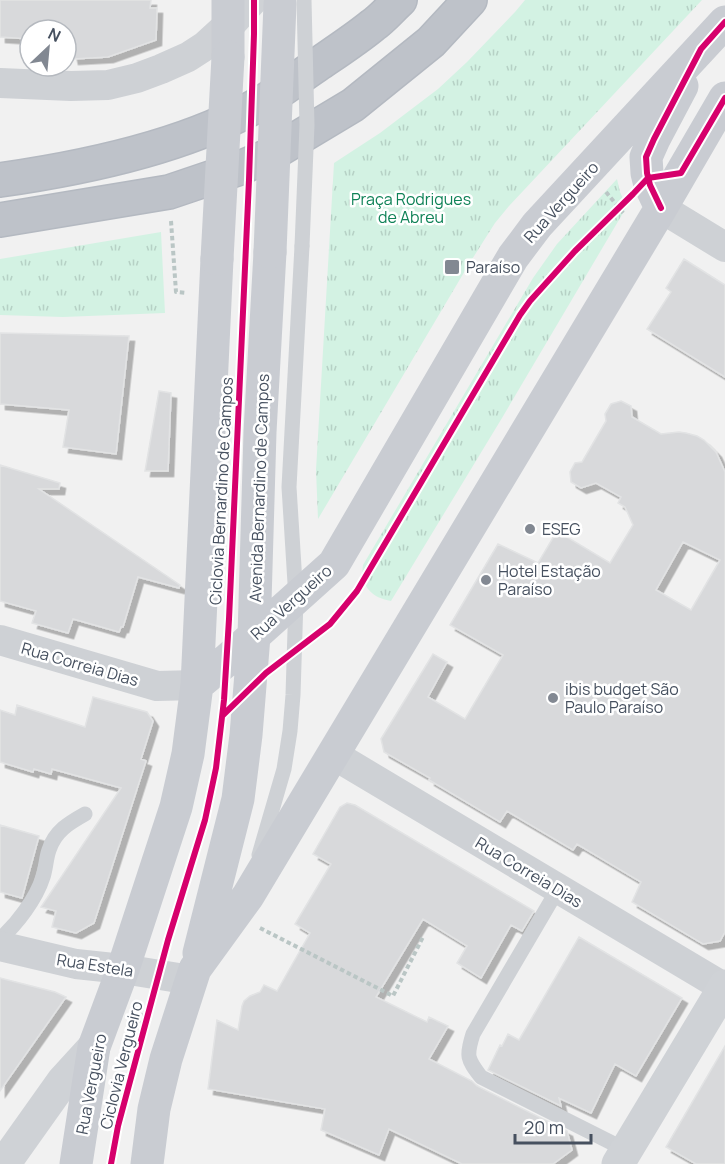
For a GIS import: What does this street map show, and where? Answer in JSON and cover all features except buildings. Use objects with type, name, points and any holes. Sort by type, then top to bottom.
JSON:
[{"type":"highway","points":[[0,180],[102,161],[164,145],[235,117],[261,103],[374,25],[400,0]]},
{"type":"highway","points":[[0,220],[169,192],[268,156],[353,105],[431,42],[470,0]]},
{"type":"main road","name":"Avenida Bernardino de Campos","points":[[193,975],[238,799],[246,735],[254,636],[260,432],[270,252],[279,1]]},
{"type":"main road","name":"Rua Vergueiro","points":[[76,1164],[94,1047],[123,969],[177,807],[188,754],[197,685],[334,564],[496,286],[525,241],[537,225],[725,22]]},
{"type":"main road","points":[[197,685],[228,27]]},
{"type":"main road","points":[[661,208],[648,178],[646,157],[701,49]]},
{"type":"main road","points":[[147,1164],[154,1109],[166,1059],[193,975],[248,896],[725,98]]},
{"type":"street","points":[[0,83],[108,85],[137,78],[188,57],[228,27],[279,1]]},
{"type":"street","points":[[661,208],[725,247]]},
{"type":"street","name":"Rua Correia Dias","points":[[0,640],[157,686],[197,685]]},
{"type":"street","name":"Rua Correia Dias","points":[[333,755],[725,987]]},
{"type":"street","name":"Rua Estela","points":[[0,946],[76,964],[193,975]]},
{"type":"street","points":[[622,1157],[725,987]]},
{"type":"street","points":[[4,1164],[63,1081],[94,1047]]},
{"type":"lane","points":[[248,896],[284,769],[293,695],[296,599],[289,487],[306,125],[279,1]]},
{"type":"lane","points":[[0,939],[9,931],[34,897],[43,878],[49,848],[63,827],[85,814]]},
{"type":"lane","points":[[558,889],[473,1034],[468,1048],[470,1062],[482,1077],[622,1157]]},
{"type":"path","points":[[611,215],[648,178]]},
{"type":"path","points":[[600,184],[628,219]]},
{"type":"path","points":[[169,192],[176,292],[214,293]]},
{"type":"path","points":[[257,927],[393,996],[423,937]]},
{"type":"path","points":[[128,1059],[144,1014]]},
{"type":"green space","name":"Praça Rodrigues de Abreu","points":[[525,0],[702,0],[495,223],[318,519],[316,470],[334,163],[380,133],[438,89],[467,62]]},
{"type":"green space","points":[[617,179],[626,208],[391,601],[378,597],[365,584],[363,565],[533,278],[557,244]]},
{"type":"green space","points":[[161,232],[165,313],[63,317],[0,315],[0,259]]},
{"type":"cycle path","name":"Ciclovia Bernardino de Campos","points":[[111,1164],[118,1126],[168,940],[205,820],[216,768],[224,700],[229,619],[249,180],[254,0]]},
{"type":"cycle path","points":[[661,208],[650,185],[646,157],[701,49],[725,22]]},
{"type":"cycle path","points":[[223,715],[266,673],[330,624],[357,591],[530,301],[575,251],[648,178],[681,173],[725,98]]},
{"type":"place","name":"Paraíso","points":[[452,267]]},
{"type":"place","name":"ESEG","points":[[530,529]]},
{"type":"place","name":"Hotel Estação Paraíso","points":[[486,580]]},
{"type":"place","name":"ibis budget São Paulo Paraíso","points":[[553,698]]}]
